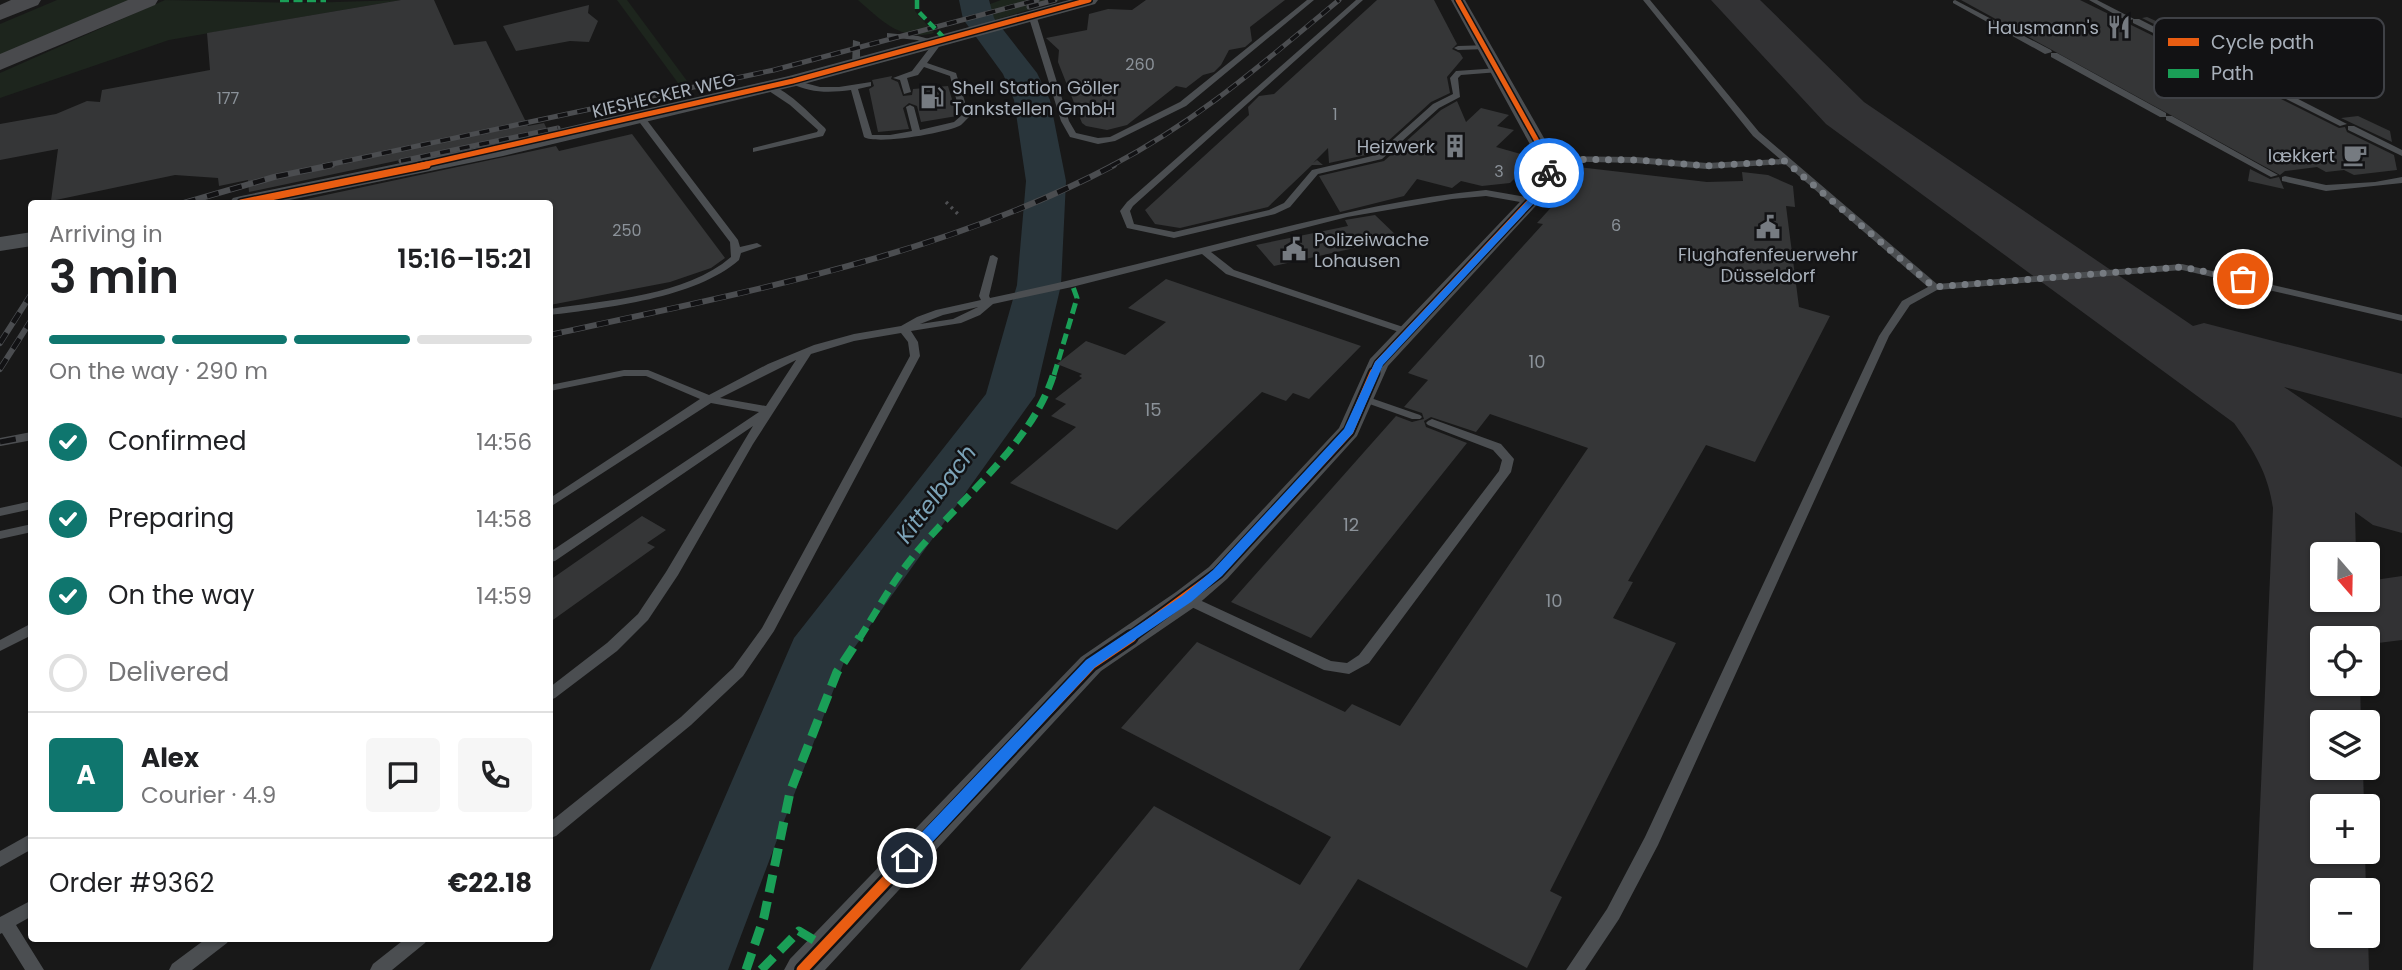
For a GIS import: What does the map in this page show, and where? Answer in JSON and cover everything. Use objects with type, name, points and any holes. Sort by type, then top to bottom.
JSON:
[{"type":"highway","points":[[0,13],[30,0]]},
{"type":"highway","points":[[0,63],[147,0]]},
{"type":"street","name":"KIESHECKER WEG","points":[[256,200],[440,163],[793,81],[1033,18],[1089,0]]},
{"type":"street","points":[[802,970],[1091,664],[1186,599],[1218,573],[1349,431],[1378,364],[1547,184],[1547,159],[1458,0]]},
{"type":"street","points":[[0,244],[28,240]]},
{"type":"lane","points":[[1033,18],[1073,135],[1086,140],[1112,139],[1183,104],[1311,0]]},
{"type":"lane","points":[[1360,0],[1125,211],[1130,226],[1174,235],[1272,212],[1287,205],[1315,172],[1379,157],[1432,109],[1457,95],[1454,78],[1459,73],[1499,70]]},
{"type":"lane","points":[[1646,0],[1756,134],[1934,287]]},
{"type":"lane","points":[[2092,0],[2154,30]]},
{"type":"lane","points":[[1955,2],[2274,175]]},
{"type":"lane","points":[[890,35],[918,37],[937,44],[903,85]]},
{"type":"lane","points":[[1041,41],[1052,40]]},
{"type":"lane","points":[[856,42],[856,65]]},
{"type":"lane","points":[[1458,48],[1486,47]]},
{"type":"lane","points":[[923,64],[953,75],[961,103]]},
{"type":"lane","points":[[1050,74],[1060,68]]},
{"type":"lane","points":[[793,81],[860,112],[890,138],[911,119],[957,124],[965,117]]},
{"type":"lane","points":[[755,150],[820,134],[822,130],[793,103],[769,86]]},
{"type":"lane","points":[[2291,98],[2402,153]]},
{"type":"lane","points":[[1421,108],[1432,109]]},
{"type":"lane","points":[[860,112],[873,109]]},
{"type":"lane","points":[[860,112],[873,109]]},
{"type":"lane","points":[[860,112],[873,109]]},
{"type":"lane","points":[[860,112],[873,109]]},
{"type":"lane","points":[[553,311],[672,289],[714,277],[729,267],[737,251],[735,242],[640,117]]},
{"type":"lane","points":[[1547,159],[1636,160],[1707,166],[1785,161]]},
{"type":"lane","points":[[2285,179],[2326,188],[2402,180]]},
{"type":"lane","points":[[553,501],[742,378],[808,351],[904,329],[927,329],[955,321],[988,304],[1305,223],[1452,196],[1486,194],[1532,201]]},
{"type":"lane","points":[[1287,205],[1305,223]]},
{"type":"lane","points":[[737,251],[757,246]]},
{"type":"lane","points":[[1203,250],[1230,272],[1408,332]]},
{"type":"lane","points":[[988,304],[984,296],[993,258]]},
{"type":"lane","points":[[1575,970],[1613,914],[1652,840],[1862,389],[1884,336],[1906,303],[1934,287],[2182,267],[2402,318]]},
{"type":"lane","points":[[553,829],[687,720],[738,672],[760,641],[915,356],[913,342],[904,329]]},
{"type":"lane","points":[[553,692],[612,648],[643,617],[808,351]]},
{"type":"lane","points":[[553,387],[624,373],[648,373],[709,399],[769,410]]},
{"type":"lane","points":[[1364,398],[1416,417]]},
{"type":"lane","points":[[553,556],[769,410]]},
{"type":"lane","points":[[1186,599],[1329,666],[1349,669],[1364,659],[1505,472],[1508,459],[1497,447],[1432,423]]},
{"type":"lane","points":[[0,512],[28,506]]},
{"type":"lane","points":[[0,535],[28,529]]},
{"type":"lane","points":[[0,646],[28,630]]},
{"type":"lane","points":[[0,860],[28,842]]},
{"type":"lane","points":[[28,909],[3,925],[35,970]]},
{"type":"lane","points":[[178,970],[216,942]]},
{"type":"lane","points":[[379,970],[414,942]]},
{"type":"path","points":[[946,202],[958,214]]},
{"type":"shaded area","points":[[57,0],[133,0],[0,57],[0,24]]},
{"type":"shaded area","points":[[165,0],[304,3],[401,0],[169,40],[0,98],[0,73]]},
{"type":"shaded area","points":[[617,0],[627,0],[690,85],[681,87]]},
{"type":"shaded area","points":[[858,0],[915,0],[915,11],[934,33],[922,35],[902,32],[883,22]]},
{"type":"shaded area","points":[[1001,0],[1061,0],[988,22],[982,7]]},
{"type":"building","points":[[401,0],[434,0],[454,45],[486,41],[528,126],[544,123],[547,129],[249,192],[248,180],[219,186],[218,178],[175,175],[51,200],[58,149],[0,160],[0,124],[56,114],[87,101],[100,102],[102,90],[210,70],[207,33]]},
{"type":"building","points":[[1146,0],[1285,0],[1250,27],[1252,41],[1245,47],[1229,50],[1214,72],[1203,75],[1186,88],[1176,86],[1127,125],[1107,130],[1086,126],[1082,123],[1058,62],[1059,50],[1046,38],[1087,30],[1089,14],[1108,9],[1132,10]]},
{"type":"building","points":[[1377,0],[1434,0],[1457,44],[1452,49],[1463,58],[1447,77],[1450,93],[1431,102],[1375,153],[1329,163],[1328,148],[1313,163],[1317,160],[1323,165],[1312,165],[1268,207],[1180,228],[1155,224],[1145,210],[1249,115],[1248,107],[1259,96],[1274,94]]},
{"type":"building","points":[[1961,0],[2080,0],[2154,36],[2154,98],[2279,98],[2339,128],[2345,127],[2347,132],[2394,155],[2397,170],[2354,175],[2344,170],[2326,172],[2317,167],[2285,171],[2280,175]]},
{"type":"building","points":[[589,5],[588,13],[598,21],[589,42],[570,41],[516,51],[503,26]]},
{"type":"building","points":[[2142,18],[2154,20],[2154,24]]},
{"type":"building","points":[[892,76],[891,79],[898,82],[903,96],[912,95],[913,89],[948,86],[957,116],[921,122],[917,106],[909,103],[903,108],[909,129],[878,132],[869,89],[874,86],[872,80]]},
{"type":"building","points":[[1457,101],[1466,122],[1481,108],[1509,115],[1497,126],[1514,130],[1496,147],[1535,158],[1510,183],[1482,186],[1461,181],[1452,188],[1417,179],[1404,196],[1340,212],[1319,176],[1384,161],[1441,110]]},
{"type":"building","points":[[2358,116],[2390,131],[2392,142],[2341,118]]},
{"type":"building","points":[[632,134],[725,258],[711,268],[670,282],[553,304],[553,200],[302,200],[556,146],[559,151]]},
{"type":"building","points":[[1578,167],[1707,182],[1743,181],[1742,172],[1768,175],[1793,186],[1795,207],[1786,206],[1799,307],[1830,316],[1755,462],[1706,445],[1628,581],[1633,582],[1613,618],[1676,643],[1550,891],[1562,897],[1527,968],[1358,879],[1299,970],[1020,970],[1154,806],[1300,885],[1331,837],[1121,728],[1197,642],[1345,712],[1352,704],[1400,726],[1588,448],[1490,414],[1476,432],[1431,417],[1424,421],[1426,427],[1467,443],[1311,638],[1231,602],[1396,416],[1412,422],[1424,419],[1422,413],[1404,407],[1428,380],[1408,373],[1543,224],[1537,223],[1566,191]]},
{"type":"building","points":[[2250,169],[2270,179],[2279,177],[2284,189],[2248,181]]},
{"type":"building","points":[[1375,215],[1399,238],[1274,266],[1256,245],[1348,226],[1345,220]]},
{"type":"building","points":[[1166,279],[1361,346],[1309,399],[1293,393],[1286,401],[1262,392],[1117,530],[1010,483],[1076,427],[1051,416],[1066,404],[1055,399],[1082,378],[1079,376],[1082,374],[1057,364],[1086,341],[1125,355],[1166,322],[1128,308]]},
{"type":"building","points":[[642,516],[666,530],[647,543],[655,547],[553,620],[553,578]]},
{"type":"waterway","name":"Kittelbach","points":[[689,970],[816,654],[1010,396],[1039,285],[1046,181],[1032,100],[1020,73],[979,19],[974,0]]},
{"type":"taxiway","points":[[1734,0],[1845,113],[2402,506]]},
{"type":"taxiway","points":[[2204,344],[2402,396]]},
{"type":"taxiway","points":[[2267,416],[2298,458],[2308,482],[2314,508],[2311,970]]},
{"type":"taxiway","points":[[2337,626],[2359,615],[2402,608]]},
{"type":"railway","points":[[323,166],[774,70],[1037,0]]},
{"type":"railway","points":[[1029,7],[1055,0]]},
{"type":"railway","points":[[1111,166],[1202,110],[1339,0]]},
{"type":"railway","points":[[401,161],[558,128]]},
{"type":"railway","points":[[194,200],[274,177],[332,165]]},
{"type":"railway","points":[[553,334],[766,287],[909,248],[1048,197],[1114,165]]},
{"type":"railway","points":[[0,343],[28,299]]},
{"type":"railway","points":[[0,369],[28,325]]},
{"type":"railway","points":[[0,442],[28,437]]},
{"type":"marked path","points":[[280,0],[326,0]]},
{"type":"marked path","points":[[917,0],[917,10],[947,41]]},
{"type":"marked path","points":[[746,970],[764,917],[790,792],[837,672],[908,563],[1023,433],[1048,394],[1077,298],[1072,284]]},
{"type":"marked path","points":[[761,970],[799,931],[824,946]]},
{"type":"cycle path","points":[[256,200],[503,149],[793,81],[1089,0]]},
{"type":"cycle path","points":[[802,970],[1091,664],[1186,599],[1218,573],[1349,431],[1378,364],[1547,184],[1547,159],[1458,0]]},
{"type":"way so far","points":[[1549,173],[1547,159],[1636,160],[1707,166],[1785,161],[1934,287],[2182,267],[2243,279]]},
{"type":"place","name":"Hausmann's","points":[[2119,27]]},
{"type":"place","name":"Shell Station Göller Tankstellen GmbH","points":[[932,97]]},
{"type":"place","name":"Heizwerk","points":[[1455,146]]},
{"type":"place","name":"lækkert","points":[[2355,155]]},
{"type":"place","name":"Flughafenfeuerwehr Düsseldorf","points":[[1768,227]]},
{"type":"place","name":"Polizeiwache Lohausen","points":[[1294,249]]},
{"type":"route","points":[[907,858],[1091,664],[1125,638],[1186,599],[1218,573],[1349,431],[1378,364],[1532,201],[1547,184],[1549,173]]}]
